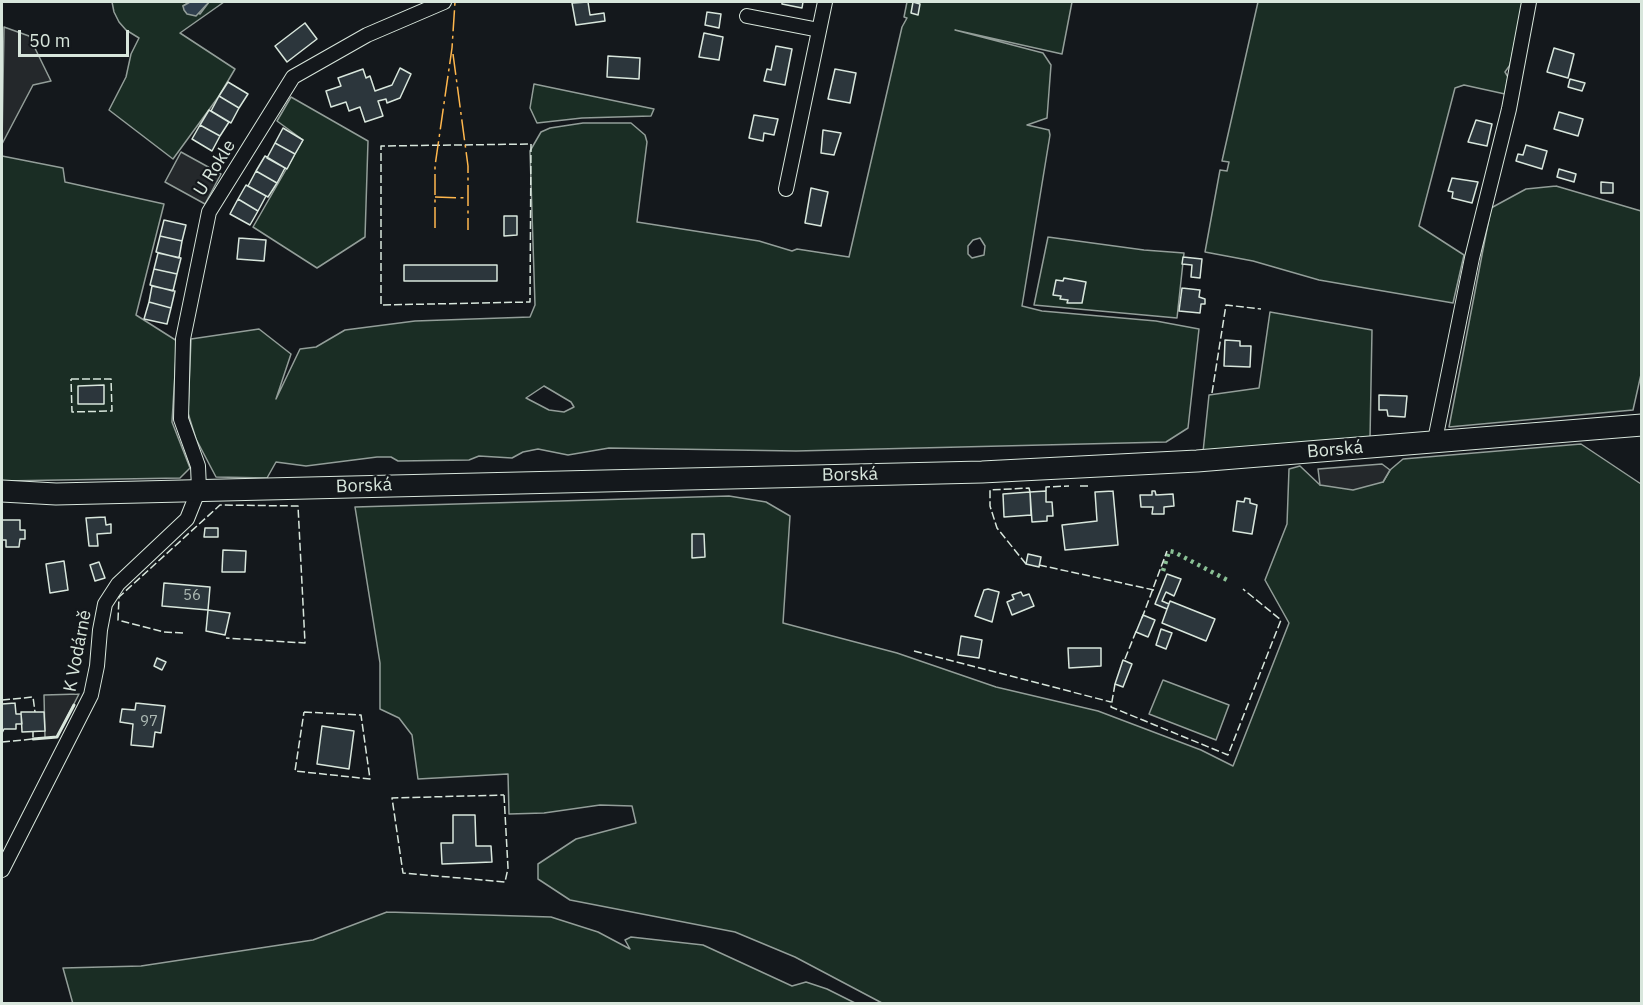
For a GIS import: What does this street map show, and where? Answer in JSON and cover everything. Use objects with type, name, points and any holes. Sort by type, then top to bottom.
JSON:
[{"type":"main road","name":"Borská","points":[[2,491],[56,494],[982,472],[1197,461],[1641,425]]},
{"type":"main road","name":"Borská","points":[[2,501],[56,494]]},
{"type":"street","name":"U Rokle","points":[[199,489],[198,466],[181,419],[183,339],[209,212],[293,77],[367,34],[444,2]]},
{"type":"street","points":[[786,189],[825,2]]},
{"type":"street","points":[[1435,440],[1472,258],[1509,109],[1529,2]]},
{"type":"street","points":[[747,16],[819,30]]},
{"type":"street","name":"K Vodárně","points":[[2,870],[91,695],[97,666],[99,630],[105,604],[118,584],[187,519],[199,489]]},
{"type":"green space","points":[[112,2],[190,2],[183,6],[200,14],[209,2],[224,2],[180,33],[235,69],[219,96],[173,159],[109,110],[126,77],[131,54],[139,38],[126,30],[119,22]]},
{"type":"green space","points":[[907,2],[1072,2],[1062,54],[955,30],[1043,53],[1051,65],[1047,118],[1027,125],[1049,130],[1050,135],[1022,306],[1042,311],[1156,321],[1199,329],[1188,428],[1166,442],[796,451],[609,448],[568,455],[538,449],[523,452],[512,458],[479,456],[469,460],[398,461],[391,457],[377,457],[306,466],[276,462],[267,478],[216,477],[196,439],[188,413],[191,339],[259,329],[291,354],[276,399],[300,349],[316,347],[345,330],[415,321],[530,317],[535,305],[530,151],[541,132],[550,128],[583,123],[631,123],[645,135],[647,142],[637,222],[759,241],[792,251],[797,249],[849,257],[902,27],[907,18],[904,17]],"holes":[[[980,238],[985,246],[984,255],[972,258],[968,254],[968,246],[973,240]],[[544,386],[571,402],[574,407],[564,412],[549,410],[526,398]]]},
{"type":"green space","points":[[1258,2],[1523,2],[1510,65],[1505,72],[1508,77],[1505,94],[1464,85],[1455,88],[1419,226],[1464,255],[1453,303],[1319,280],[1253,261],[1205,252],[1220,170],[1227,171],[1229,162],[1222,161]]},
{"type":"green space","points":[[534,84],[654,109],[651,116],[582,118],[537,123],[530,108]]},
{"type":"green space","points":[[291,97],[368,141],[365,237],[317,268],[253,227],[303,140],[277,121]]},
{"type":"green space","points":[[2,156],[63,168],[65,182],[164,204],[136,315],[177,341],[172,422],[190,468],[180,478],[2,481]]},
{"type":"green space","points":[[1556,186],[1641,211],[1642,370],[1633,410],[1449,427],[1491,208],[1526,189]]},
{"type":"green space","points":[[1048,237],[1184,253],[1177,318],[1034,305]]},
{"type":"green space","points":[[1270,312],[1372,330],[1370,439],[1203,452],[1209,395],[1259,388]]},
{"type":"green space","points":[[1581,444],[1641,484],[1641,1003],[882,1003],[795,957],[735,932],[570,900],[538,879],[538,864],[576,839],[636,823],[632,806],[600,805],[544,813],[509,814],[508,774],[418,779],[412,735],[399,718],[380,709],[380,663],[355,507],[729,496],[766,502],[790,516],[783,623],[897,653],[996,687],[1098,711],[1201,750],[1233,766],[1289,623],[1265,580],[1287,524],[1289,469],[1300,466],[1320,485],[1383,482],[1390,470],[1403,459]]},
{"type":"green space","points":[[1163,680],[1229,705],[1216,740],[1149,714]]},
{"type":"green space","points":[[387,912],[551,917],[598,932],[630,949],[625,940],[631,937],[703,945],[792,986],[806,982],[827,989],[855,1003],[73,1004],[63,968],[141,966],[313,940]]},
{"type":"shaded area","points":[[4,27],[29,36],[51,81],[33,85],[2,144]]},
{"type":"shaded area","points":[[181,152],[221,174],[205,204],[165,182]]},
{"type":"shaded area","points":[[1382,464],[1390,470],[1383,482],[1353,490],[1320,485],[1318,469]]},
{"type":"shaded area","points":[[79,694],[57,737],[45,738],[44,695]]},
{"type":"water","points":[[190,2],[209,2],[196,16],[187,14],[184,10],[183,6]]},
{"type":"building","points":[[588,2],[590,15],[604,13],[605,21],[576,25],[572,3]]},
{"type":"building","points":[[782,2],[803,2],[802,8],[782,4]]},
{"type":"building","points":[[913,2],[920,4],[918,15],[911,13]]},
{"type":"building","points":[[707,12],[721,14],[719,28],[705,25]]},
{"type":"building","points":[[305,23],[317,39],[287,62],[275,46]]},
{"type":"building","points":[[704,33],[723,37],[719,60],[699,57]]},
{"type":"building","points":[[776,46],[792,49],[785,85],[764,81],[767,69],[771,70]]},
{"type":"building","points":[[1554,48],[1574,54],[1568,78],[1547,72]]},
{"type":"building","points":[[608,56],[640,58],[639,79],[607,77]]},
{"type":"building","points":[[400,68],[411,74],[400,98],[387,103],[386,99],[378,101],[383,116],[365,122],[360,107],[349,111],[346,102],[331,107],[326,91],[341,86],[338,78],[363,69],[366,78],[370,76],[375,91],[392,85]]},
{"type":"building","points":[[835,69],[856,73],[850,103],[828,99]]},
{"type":"building","points":[[1570,79],[1585,83],[1582,91],[1568,87]]},
{"type":"building","points":[[228,82],[248,94],[239,108],[219,96]]},
{"type":"building","points":[[219,96],[239,108],[231,123],[211,111]]},
{"type":"building","points":[[209,110],[229,122],[220,136],[200,125]]},
{"type":"building","points":[[1559,112],[1583,119],[1578,136],[1554,129]]},
{"type":"building","points":[[754,115],[778,119],[774,135],[764,133],[763,141],[749,138]]},
{"type":"building","points":[[1476,120],[1492,124],[1487,146],[1468,142]]},
{"type":"building","points":[[200,125],[220,136],[212,151],[192,139]]},
{"type":"building","points":[[283,128],[303,140],[295,154],[275,143]]},
{"type":"building","points":[[823,130],[841,133],[834,155],[821,153]]},
{"type":"building","points":[[275,143],[295,154],[287,169],[267,158]]},
{"type":"building","points":[[1526,145],[1547,151],[1542,169],[1516,161],[1518,154],[1523,155]]},
{"type":"building","points":[[265,156],[285,168],[277,183],[256,171]]},
{"type":"building","points":[[1559,169],[1576,174],[1574,182],[1557,177]]},
{"type":"building","points":[[256,171],[277,183],[268,197],[248,186]]},
{"type":"building","points":[[1452,178],[1478,182],[1472,203],[1452,198],[1453,192],[1448,191]]},
{"type":"building","points":[[1601,182],[1613,183],[1613,193],[1601,193]]},
{"type":"building","points":[[246,185],[266,196],[258,211],[238,199]]},
{"type":"building","points":[[811,188],[828,192],[821,226],[805,223]]},
{"type":"building","points":[[238,199],[258,211],[250,225],[230,214]]},
{"type":"building","points":[[504,216],[517,216],[517,235],[504,236]]},
{"type":"building","points":[[164,220],[186,225],[182,241],[160,236]]},
{"type":"building","points":[[160,236],[182,241],[179,258],[156,252]]},
{"type":"building","points":[[239,238],[266,240],[264,261],[237,259]]},
{"type":"building","points":[[158,253],[181,258],[177,274],[154,269]]},
{"type":"building","points":[[1183,257],[1202,259],[1200,278],[1191,277],[1192,265],[1182,264]]},
{"type":"building","points":[[404,265],[497,265],[497,281],[404,281]]},
{"type":"building","points":[[154,269],[177,274],[173,291],[150,285]]},
{"type":"building","points":[[1064,278],[1086,282],[1082,303],[1067,303],[1068,300],[1060,299],[1061,296],[1053,295],[1056,280],[1063,281]]},
{"type":"building","points":[[152,286],[175,291],[171,308],[149,302]]},
{"type":"building","points":[[1182,288],[1200,290],[1199,297],[1205,299],[1205,304],[1201,304],[1200,313],[1179,311]]},
{"type":"building","points":[[149,302],[171,308],[167,324],[144,319]]},
{"type":"building","points":[[1225,340],[1240,341],[1240,346],[1251,346],[1250,367],[1224,366]]},
{"type":"building","points":[[104,385],[104,404],[78,404],[78,386]]},
{"type":"building","points":[[1379,395],[1407,396],[1405,417],[1388,416],[1387,410],[1379,410]]},
{"type":"building","points":[[1046,491],[1046,502],[1052,502],[1053,516],[1047,516],[1047,521],[1032,522],[1030,492]]},
{"type":"building","points":[[1113,491],[1118,545],[1065,550],[1062,525],[1097,521],[1095,492]]},
{"type":"building","points":[[1152,491],[1155,491],[1156,495],[1173,494],[1174,506],[1164,507],[1164,514],[1152,514],[1153,507],[1141,507],[1140,495],[1152,495]]},
{"type":"building","points":[[1030,492],[1031,515],[1004,517],[1003,494]]},
{"type":"building","points":[[1245,498],[1257,505],[1252,534],[1233,531],[1237,501],[1244,502]]},
{"type":"building","points":[[105,517],[106,525],[111,524],[111,533],[97,534],[98,546],[89,546],[86,518]]},
{"type":"building","points":[[2,520],[20,520],[20,530],[25,530],[25,539],[20,539],[19,547],[6,547],[6,540],[2,540]]},
{"type":"building","points":[[205,528],[218,528],[218,537],[204,537]]},
{"type":"building","points":[[692,534],[704,534],[705,557],[692,558]]},
{"type":"building","points":[[223,550],[246,551],[245,572],[222,572]]},
{"type":"building","points":[[1028,554],[1041,557],[1039,567],[1026,564]]},
{"type":"building","points":[[64,561],[68,590],[50,593],[46,564]]},
{"type":"building","points":[[99,562],[105,578],[95,581],[90,565]]},
{"type":"building","points":[[1167,574],[1181,579],[1174,596],[1166,592],[1162,601],[1169,604],[1167,609],[1155,604]]},
{"type":"building","points":[[164,583],[210,587],[208,610],[162,606]]},
{"type":"building","points":[[984,590],[999,592],[992,622],[975,616]]},
{"type":"building","points":[[1021,592],[1023,596],[1029,594],[1034,606],[1012,615],[1007,602],[1014,599],[1012,595]]},
{"type":"building","points":[[1170,601],[1215,619],[1206,641],[1162,623]]},
{"type":"building","points":[[208,610],[230,613],[225,635],[206,631]]},
{"type":"building","points":[[1143,615],[1155,620],[1148,637],[1136,632]]},
{"type":"building","points":[[1161,629],[1172,633],[1166,649],[1156,645]]},
{"type":"building","points":[[961,636],[982,640],[979,658],[958,655]]},
{"type":"building","points":[[1068,648],[1101,648],[1101,666],[1069,668]]},
{"type":"building","points":[[157,658],[166,662],[162,670],[154,666]]},
{"type":"building","points":[[1123,660],[1132,664],[1123,687],[1115,684]]},
{"type":"building","points":[[15,703],[16,714],[21,714],[22,724],[16,724],[16,729],[4,729],[2,733],[2,704]]},
{"type":"building","points":[[136,703],[165,706],[161,733],[155,732],[153,747],[131,745],[133,724],[120,722],[122,709],[135,710]]},
{"type":"building","points":[[21,712],[44,712],[45,731],[22,732]]},
{"type":"building","points":[[322,726],[354,731],[349,769],[317,764]]},
{"type":"building","points":[[453,815],[475,815],[476,846],[491,846],[492,862],[442,864],[441,843],[453,843]]},
{"type":"hedge","points":[[1163,571],[1169,551],[1229,581]]},
{"type":"fence","points":[[531,144],[530,302],[381,305],[381,146],[531,144]]},
{"type":"fence","points":[[1212,393],[1226,305],[1261,309]]},
{"type":"fence","points":[[71,379],[111,379],[112,411],[72,412],[71,379]]},
{"type":"fence","points":[[1046,491],[1046,487],[1069,486]]},
{"type":"fence","points":[[1080,486],[1091,486]]},
{"type":"fence","points":[[1026,564],[997,528],[990,506],[990,490],[1029,488],[1030,492]]},
{"type":"fence","points":[[183,633],[164,632],[118,620],[119,597],[220,505],[298,506],[305,643],[226,638]]},
{"type":"fence","points":[[1142,618],[1167,551]]},
{"type":"fence","points":[[1039,565],[1154,590]]},
{"type":"fence","points":[[1115,684],[1111,707],[1228,755],[1281,620],[1243,589]]},
{"type":"fence","points":[[1125,659],[1137,629]]},
{"type":"fence","points":[[914,651],[1111,702]]},
{"type":"fence","points":[[2,700],[33,697],[35,712]]},
{"type":"fence","points":[[304,712],[361,715],[370,779],[295,771],[304,712]]},
{"type":"fence","points":[[2,742],[33,739],[33,731]]},
{"type":"fence","points":[[504,795],[508,868],[505,882],[403,873],[392,798],[504,795]]},
{"type":"wall","points":[[33,739],[57,737],[74,705]]},
{"type":"power","points":[[435,228],[435,166],[452,48],[455,2]]},
{"type":"power","points":[[453,54],[468,166],[468,230]]},
{"type":"power","points":[[435,197],[468,198]]}]
